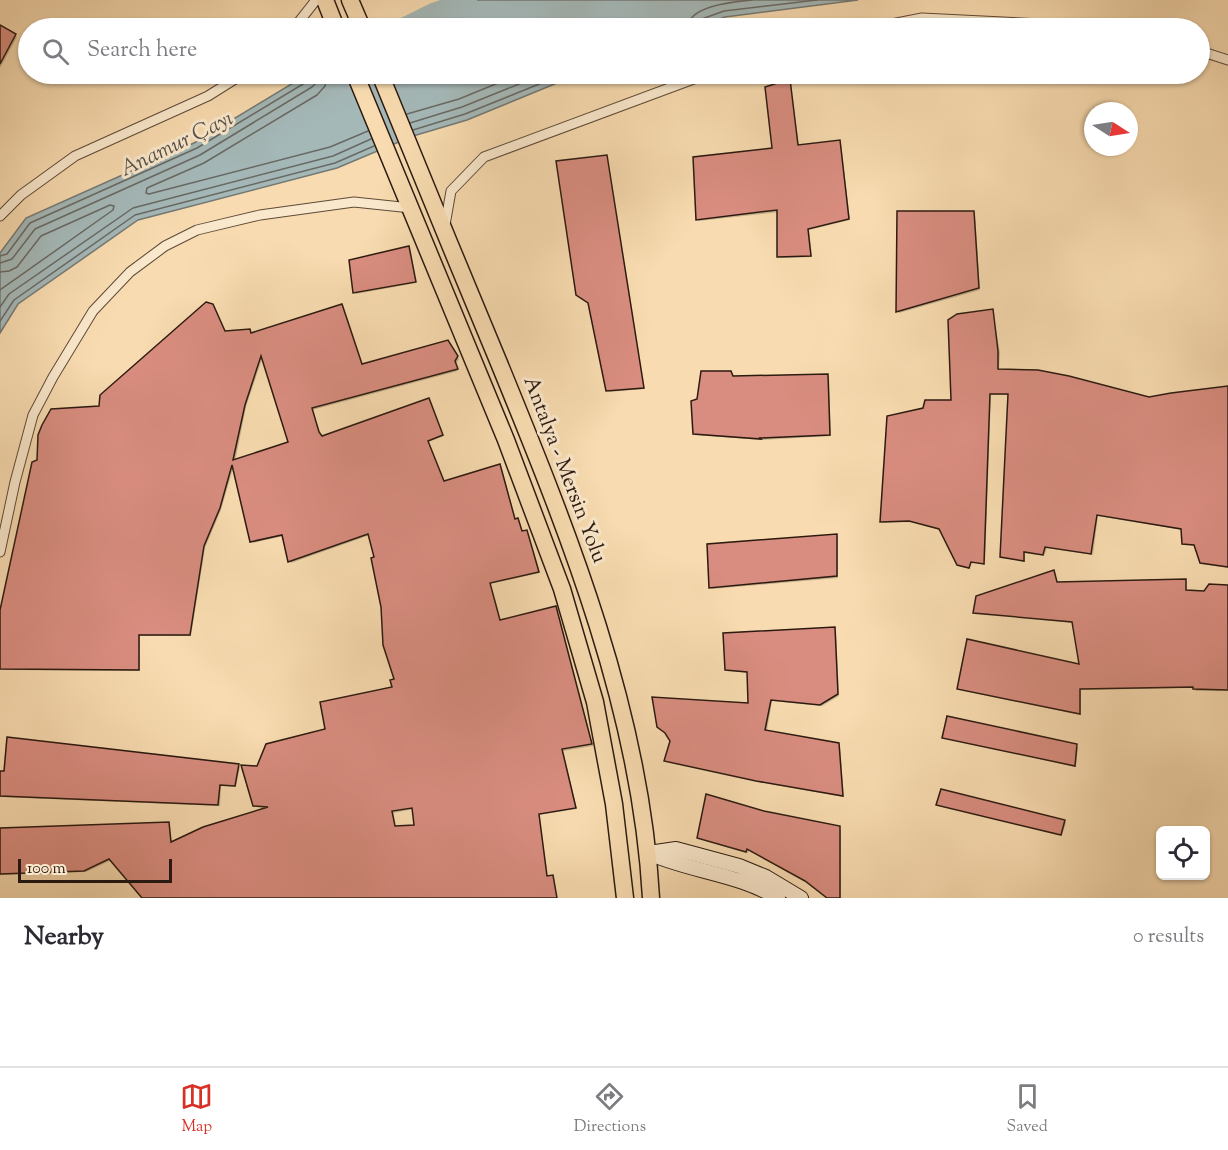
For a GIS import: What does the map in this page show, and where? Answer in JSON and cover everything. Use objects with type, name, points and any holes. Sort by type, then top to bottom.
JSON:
[{"type":"highway","points":[[350,0],[358,18]]},
{"type":"highway","points":[[322,2],[331,18]]},
{"type":"highway","name":"Antalya - Mersin Yolu","points":[[359,84],[506,440],[562,589],[595,702],[622,857],[625,898]]},
{"type":"highway","name":"Antalya - Mersin Yolu","points":[[384,84],[528,434],[584,584],[619,699],[649,853],[651,898]]},
{"type":"highway","points":[[622,857],[649,853]]},
{"type":"street","points":[[305,18],[322,2]]},
{"type":"street","points":[[1210,54],[1228,60]]},
{"type":"street","points":[[0,216],[21,195],[75,156],[208,96],[227,84]]},
{"type":"street","points":[[444,230],[451,191],[484,157],[680,84]]},
{"type":"street","points":[[0,552],[15,482],[33,415],[93,311],[130,272],[165,246],[197,230],[260,215],[354,202],[409,203]]},
{"type":"street","points":[[649,853],[676,849],[739,866],[801,898]]},
{"type":"street","points":[[649,853],[672,863],[735,878],[760,887],[778,898]]},
{"type":"water","points":[[445,0],[858,0],[722,18],[417,18]]},
{"type":"water","points":[[291,84],[555,84],[467,120],[413,136],[337,168],[138,220],[18,304],[0,333],[0,253],[26,218],[194,143]]},
{"type":"building","points":[[0,25],[16,34],[0,64]]},
{"type":"building","points":[[774,84],[791,84],[798,145],[840,140],[849,219],[808,229],[811,256],[777,257],[777,210],[696,220],[693,157],[772,148],[765,87]]},
{"type":"building","points":[[607,155],[644,388],[606,391],[588,303],[576,295],[556,161]]},
{"type":"building","points":[[897,211],[974,211],[979,288],[896,312]]},
{"type":"building","points":[[409,246],[416,282],[353,293],[349,260]]},
{"type":"building","points":[[206,302],[213,304],[225,331],[250,329],[251,333],[342,304],[362,364],[448,340],[458,356],[455,361],[458,369],[312,408],[322,436],[429,398],[443,435],[428,441],[444,481],[500,464],[515,519],[518,518],[522,531],[527,530],[539,572],[490,583],[500,620],[556,606],[592,744],[562,749],[576,808],[539,814],[547,876],[553,875],[557,898],[142,898],[109,859],[84,871],[0,874],[0,828],[169,822],[171,842],[203,827],[268,807],[253,806],[241,765],[257,766],[266,744],[325,729],[320,702],[392,687],[390,680],[394,679],[383,645],[381,607],[371,558],[374,557],[368,534],[288,562],[282,535],[250,542],[232,465],[220,508],[204,546],[190,635],[139,635],[139,670],[0,669],[0,610],[32,462],[37,460],[38,435],[51,409],[99,406],[100,395]],"holes":[[[261,356],[288,442],[233,460],[245,405]],[[412,808],[414,825],[395,826],[392,811]]]},
{"type":"building","points":[[993,309],[998,369],[1038,370],[1149,397],[1228,386],[1228,567],[1200,563],[1194,545],[1182,544],[1181,529],[1097,515],[1091,554],[1045,547],[1043,555],[1024,552],[1024,561],[1000,557],[1008,394],[990,394],[984,564],[971,562],[969,568],[957,565],[939,529],[909,521],[880,522],[887,416],[923,408],[925,400],[951,400],[948,320],[957,314]]},
{"type":"building","points":[[701,371],[731,371],[733,376],[828,374],[830,435],[761,439],[693,434],[691,401],[697,399]]},
{"type":"building","points":[[837,534],[837,576],[709,588],[707,544]]},
{"type":"building","points":[[1054,570],[1057,582],[1186,579],[1186,590],[1204,591],[1209,584],[1228,585],[1228,690],[1193,689],[1193,687],[1080,689],[1080,714],[957,689],[967,639],[1079,664],[1072,622],[973,613],[976,596]]},
{"type":"building","points":[[835,627],[838,694],[820,705],[771,700],[765,730],[839,743],[843,796],[756,781],[664,761],[670,741],[657,727],[652,697],[748,703],[747,672],[725,670],[723,633]]},
{"type":"building","points":[[947,716],[1077,744],[1075,766],[942,738]]},
{"type":"building","points":[[7,737],[239,764],[235,786],[220,785],[218,805],[0,796],[0,771],[4,771]]},
{"type":"building","points":[[941,789],[1065,820],[1061,835],[936,805]]},
{"type":"building","points":[[706,794],[764,811],[840,826],[840,898],[827,898],[805,881],[747,849],[746,852],[697,838]]},
{"type":"waterway","name":"Anamur Çayı","points":[[421,18],[468,0]]}]
